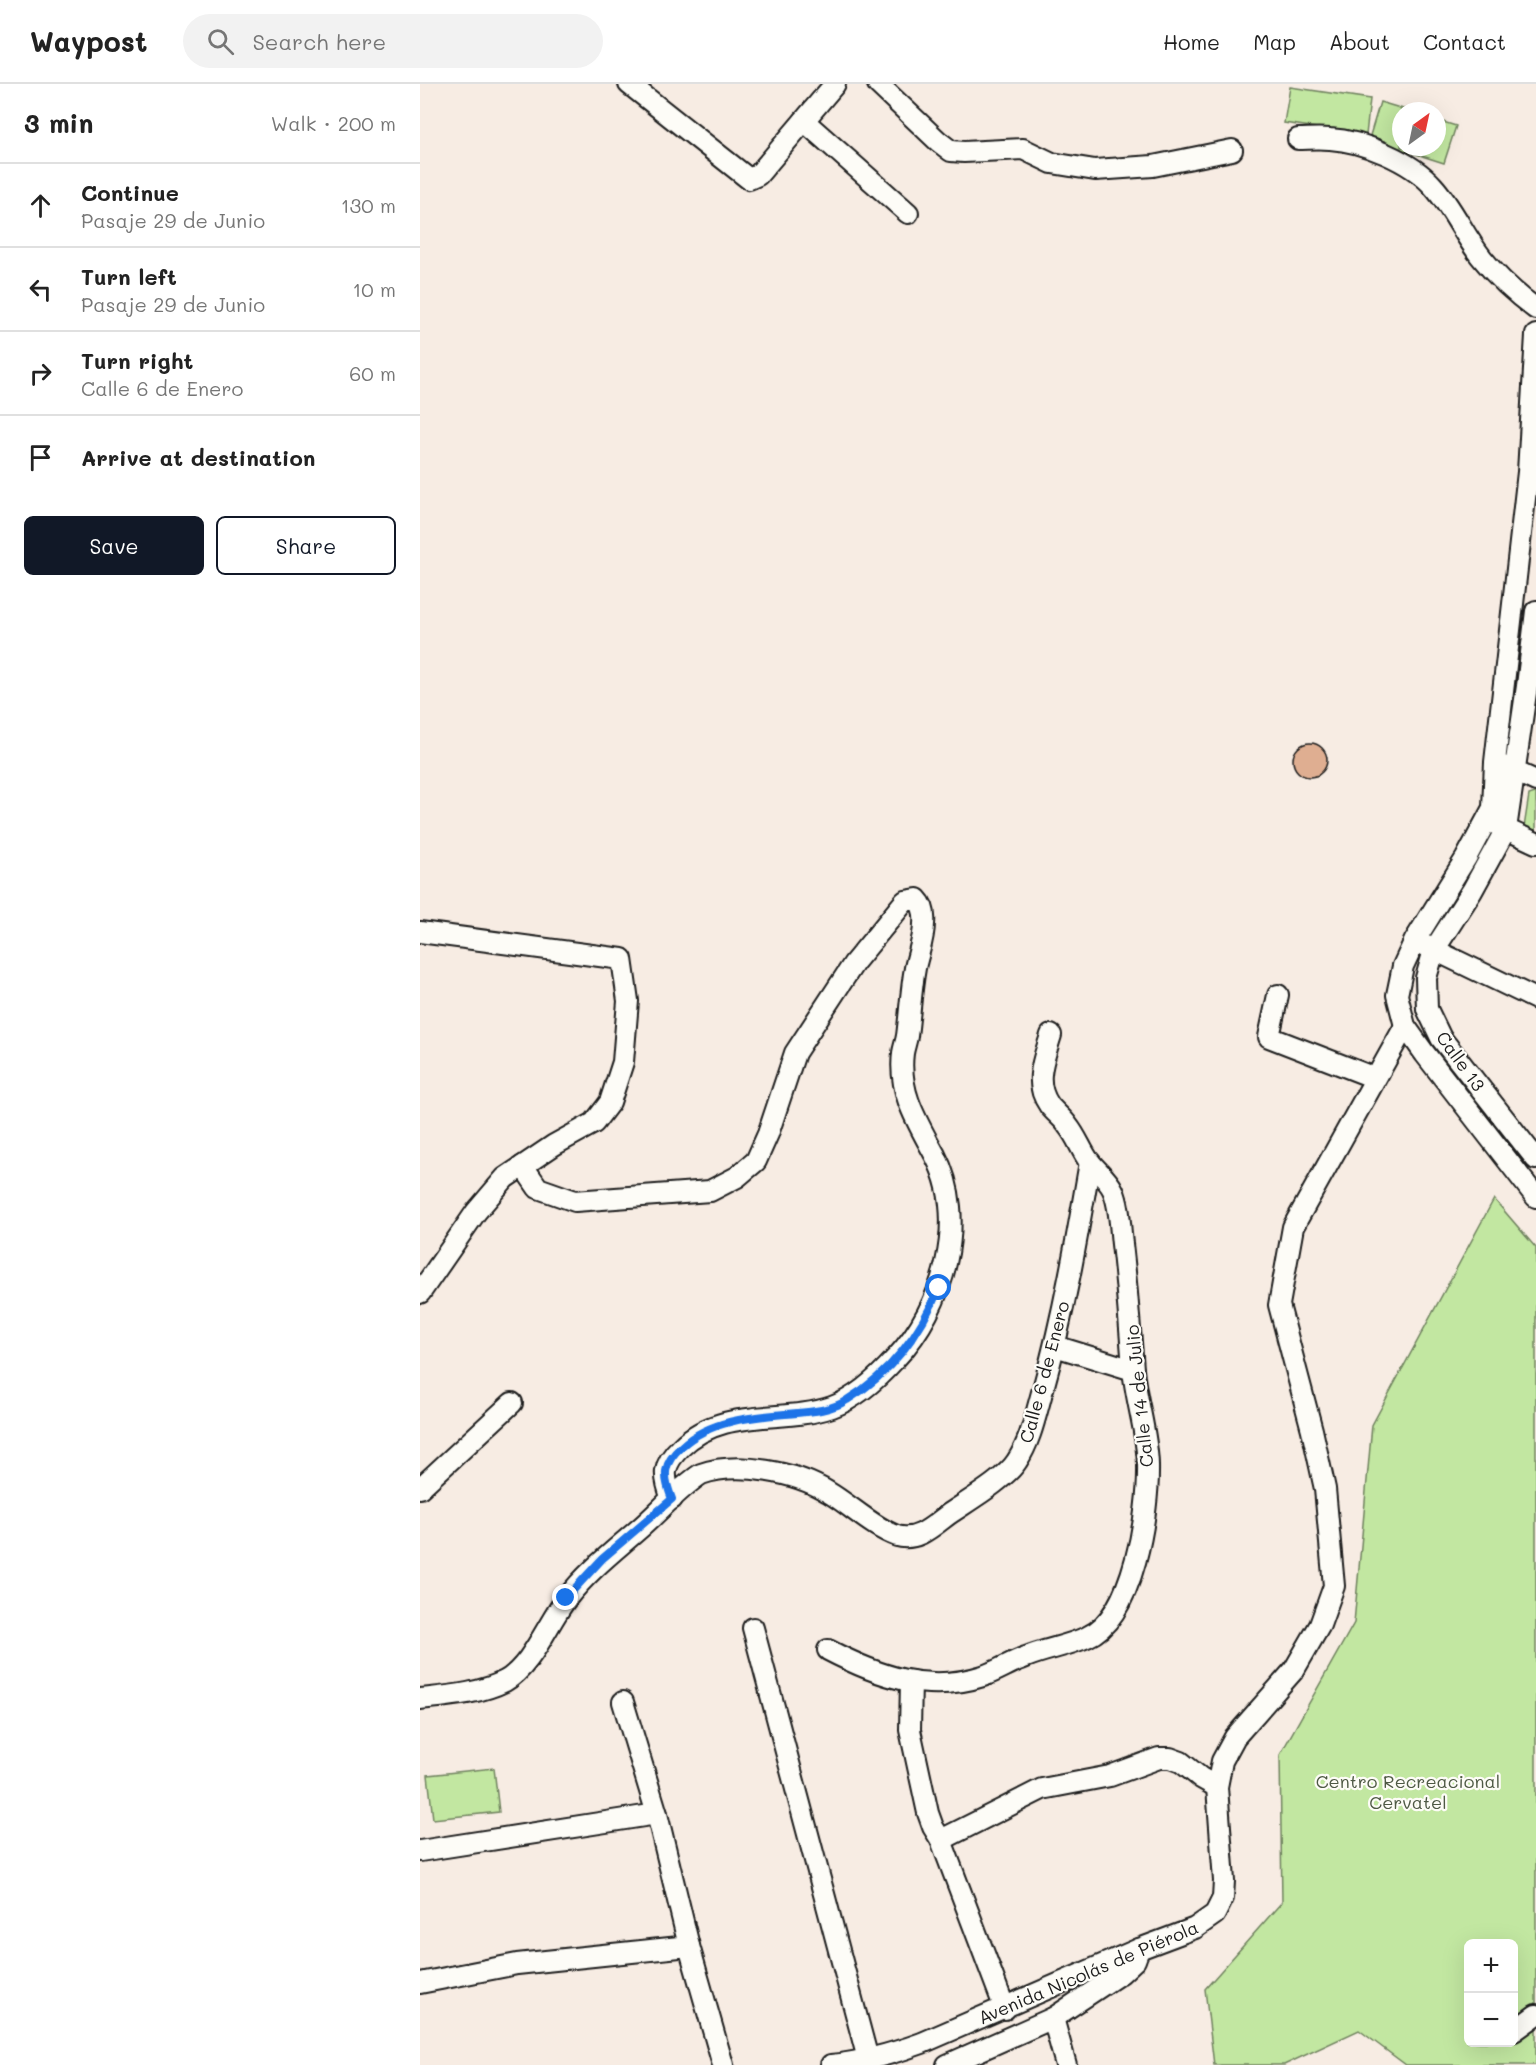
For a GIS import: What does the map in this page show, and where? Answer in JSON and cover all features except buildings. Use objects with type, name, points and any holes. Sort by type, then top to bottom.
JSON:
[{"type":"street","points":[[630,85],[749,179],[758,175],[835,84]]},
{"type":"street","points":[[878,84],[951,151],[1023,149],[1052,163],[1095,170],[1153,166],[1232,150]]},
{"type":"street","points":[[804,121],[908,213]]},
{"type":"street","points":[[1298,140],[1331,139],[1354,143],[1385,154],[1420,174],[1442,198],[1482,259],[1536,309]]},
{"type":"street","points":[[1536,335],[1532,474],[1495,762],[1493,808],[1466,858],[1414,940],[1403,966],[1397,995],[1405,1026],[1536,1197]]},
{"type":"street","points":[[1506,829],[1514,771],[1532,687],[1535,624],[1512,620]]},
{"type":"street","points":[[1495,762],[1536,781]]},
{"type":"street","points":[[1487,821],[1536,843]]},
{"type":"street","name":"Calle 13","points":[[1506,829],[1472,891],[1434,950],[1426,978],[1427,1009],[1441,1038],[1536,1159]]},
{"type":"street","points":[[523,1166],[538,1188],[575,1201],[710,1191],[737,1178],[756,1161],[768,1134],[795,1053],[854,963],[905,901],[917,899],[922,904],[924,924],[914,970],[907,1038],[903,1054],[905,1085],[916,1122],[940,1167],[949,1209],[948,1253],[932,1305],[904,1349],[871,1382],[847,1400],[823,1410],[761,1416],[720,1424],[686,1442],[673,1455],[666,1468],[665,1481],[672,1499]]},
{"type":"street","points":[[420,932],[622,958],[628,1001],[623,1062],[610,1102],[594,1123],[554,1145],[505,1178],[476,1212],[420,1293]]},
{"type":"street","points":[[1414,940],[1536,999]]},
{"type":"street","points":[[1278,995],[1269,1037],[1375,1078]]},
{"type":"street","name":"Avenida Nicolás de Piérola","points":[[831,2065],[898,2052],[1139,1949],[1195,1928],[1215,1914],[1223,1898],[1224,1881],[1217,1787],[1222,1761],[1235,1737],[1294,1670],[1320,1625],[1334,1586],[1325,1489],[1279,1305],[1293,1227],[1405,1026]]},
{"type":"street","name":"Calle 14 de Julio","points":[[828,1650],[876,1672],[928,1684],[947,1684],[983,1676],[1023,1658],[1089,1637],[1110,1616],[1129,1583],[1137,1554],[1147,1483],[1146,1444],[1133,1371],[1131,1326],[1118,1210],[1113,1189],[1090,1162],[1067,1124],[1047,1101],[1041,1089],[1041,1073],[1051,1035]]},
{"type":"street","name":"Calle 6 de Enero","points":[[420,1699],[484,1689],[505,1681],[518,1671],[539,1643],[566,1598],[580,1582],[602,1559],[701,1474],[719,1469],[749,1468],[785,1475],[826,1491],[898,1536],[926,1532],[1002,1477],[1017,1462],[1032,1430],[1055,1347],[1090,1162]]},
{"type":"street","points":[[1055,1347],[1133,1371]]},
{"type":"street","points":[[420,1488],[512,1403]]},
{"type":"street","points":[[753,1628],[868,2059]]},
{"type":"street","points":[[911,1681],[910,1730],[928,1813],[941,1840],[1005,2008]]},
{"type":"street","points":[[623,1702],[657,1814],[689,1946],[723,2065]]},
{"type":"street","points":[[941,1840],[1042,1789],[1110,1776],[1160,1758],[1170,1758],[1181,1762],[1217,1787]]},
{"type":"street","points":[[420,1851],[657,1814]]},
{"type":"street","points":[[420,1983],[517,1964],[689,1946]]},
{"type":"street","points":[[947,2065],[1053,2018],[1121,1973],[1135,1960],[1139,1949]]},
{"type":"street","points":[[1518,2028],[1536,2015]]},
{"type":"street","points":[[1053,2018],[1066,2065]]},
{"type":"green space","points":[[1290,87],[1370,99],[1366,135],[1284,123]]},
{"type":"green space","points":[[1380,102],[1392,106],[1392,146],[1369,139]]},
{"type":"green space","points":[[1446,123],[1456,126],[1444,163],[1422,156],[1446,156]]},
{"type":"green space","points":[[1535,793],[1536,842],[1523,834],[1529,795]]},
{"type":"green space","name":"Centro Recreacional Cervatel","points":[[1494,1199],[1536,1248],[1536,2065],[1406,2065],[1359,2030],[1284,2065],[1214,2065],[1205,1989],[1282,1902],[1280,1755],[1354,1623],[1372,1425]]},
{"type":"green space","points":[[494,1768],[499,1812],[433,1819],[428,1775]]},
{"type":"route","points":[[566,1598],[602,1559],[672,1499],[665,1481],[666,1468],[668,1461],[686,1442],[720,1424],[761,1416],[823,1410],[847,1400],[871,1382],[904,1349],[923,1322],[939,1288]]}]
